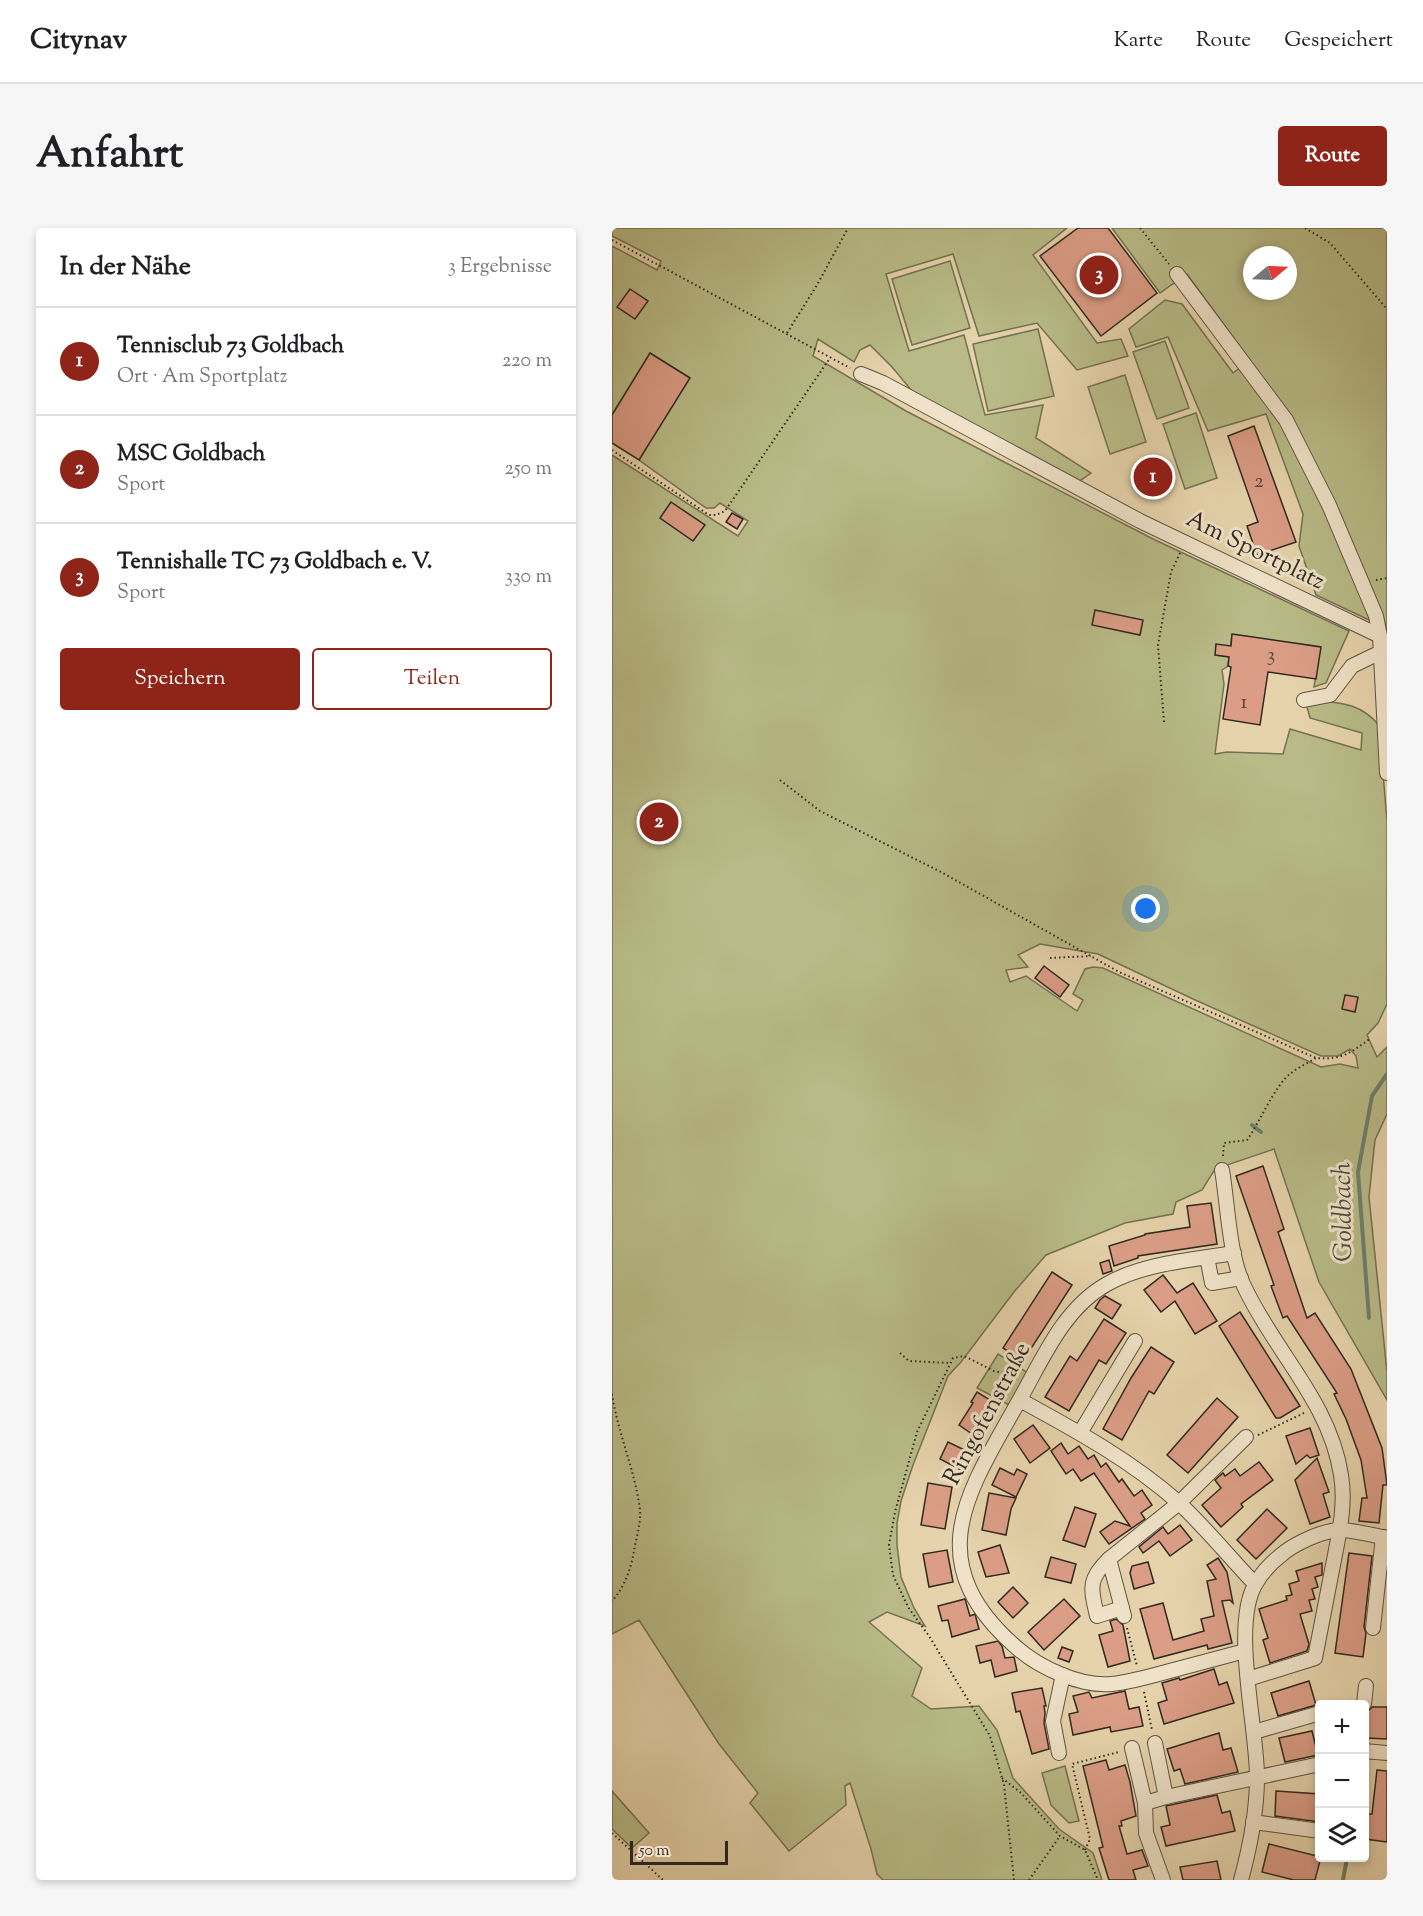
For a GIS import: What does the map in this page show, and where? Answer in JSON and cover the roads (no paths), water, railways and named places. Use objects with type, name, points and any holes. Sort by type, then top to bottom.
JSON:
[{"type":"street","points":[[1177,273],[1286,420],[1329,506],[1376,616],[1380,636],[1387,773]]},
{"type":"street","name":"Am Sportplatz","points":[[861,374],[884,383],[1140,521],[1380,636]]},
{"type":"street","points":[[1304,700],[1330,695],[1352,666],[1381,652]]},
{"type":"street","points":[[1222,1170],[1234,1253],[1241,1278],[1266,1326],[1318,1407],[1331,1435],[1341,1477],[1343,1509],[1315,1658],[1248,1679]]},
{"type":"street","name":"Ringofenstraße","points":[[1234,1253],[1129,1274],[1107,1284],[1079,1304],[1046,1350],[973,1485],[962,1518],[960,1554],[967,1586],[979,1606],[1008,1641],[1027,1657],[1075,1680],[1111,1684],[1245,1652]]},
{"type":"street","points":[[1207,1257],[1212,1283],[1241,1278]]},
{"type":"street","points":[[1080,1433],[1135,1341]]},
{"type":"street","points":[[1020,1400],[1080,1433],[1133,1468],[1179,1503],[1255,1584]]},
{"type":"street","points":[[1109,1559],[1123,1612],[1097,1616],[1091,1586],[1096,1571],[1109,1559],[1179,1503],[1246,1437]]},
{"type":"street","points":[[1241,1880],[1252,1822],[1257,1777],[1245,1652],[1246,1614],[1255,1584],[1273,1562],[1289,1548],[1313,1538],[1340,1530],[1385,1538],[1373,1628]]},
{"type":"street","points":[[1059,1753],[1053,1721],[1063,1675]]},
{"type":"street","points":[[1364,1700],[1366,1686]]},
{"type":"street","points":[[1254,1732],[1315,1714]]},
{"type":"street","points":[[1155,1743],[1166,1797]]},
{"type":"street","points":[[1128,1749],[1145,1803],[1146,1833],[1163,1880]]},
{"type":"street","points":[[1369,1751],[1387,1753]]},
{"type":"street","points":[[1145,1803],[1315,1765]]},
{"type":"street","points":[[1252,1822],[1315,1830]]},
{"type":"waterway","name":"Goldbach","points":[[1369,1318],[1358,1172],[1372,1096],[1387,1074]]},
{"type":"waterway","points":[[1252,1125],[1261,1132]]},
{"type":"waterway","name":"Goldbach","points":[[1343,1880],[1346,1862]]},
{"type":"place","name":"Tennishalle TC 73 Goldbach e. V.","points":[[1099,275]]},
{"type":"place","name":"Tennisclub 73 Goldbach","points":[[1153,477]]},
{"type":"place","name":"MSC Goldbach","points":[[659,822]]}]
